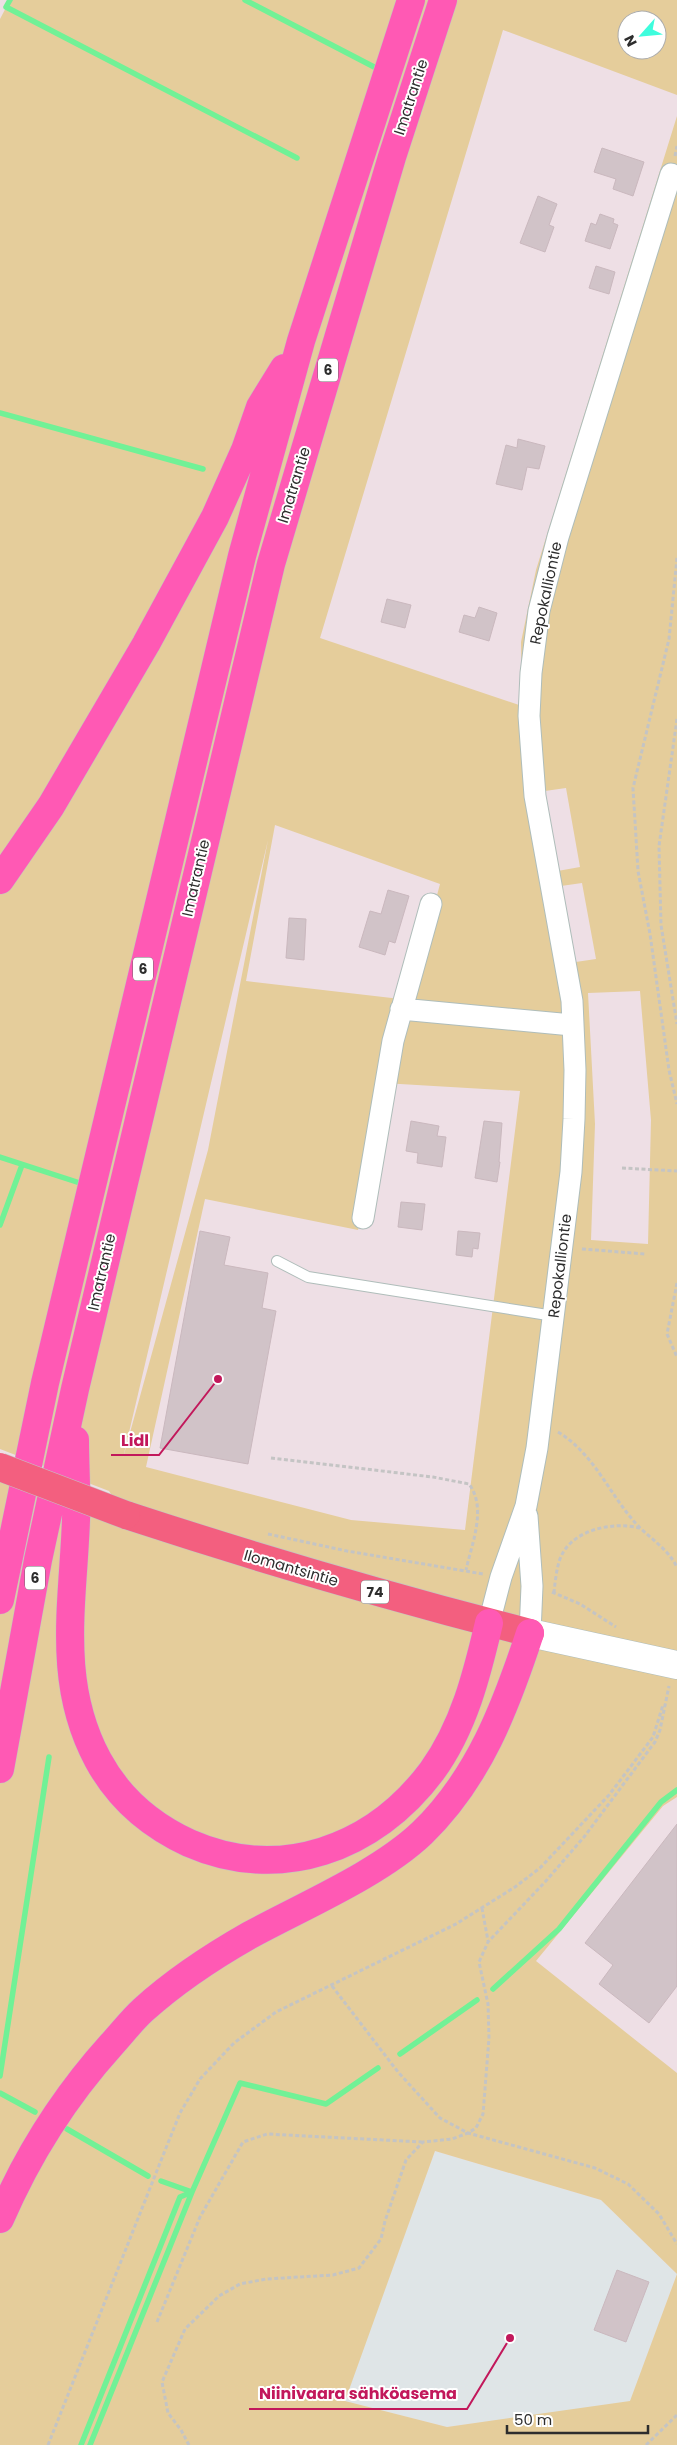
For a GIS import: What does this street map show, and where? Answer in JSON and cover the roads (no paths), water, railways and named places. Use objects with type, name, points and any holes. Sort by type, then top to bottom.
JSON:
[{"type":"highway","name":"Imatrantie","points":[[0,1600],[47,1373],[235,584],[301,341],[411,0]]},
{"type":"highway","name":"Imatrantie","points":[[0,1769],[38,1560],[75,1389],[271,564],[392,157],[443,0]]},
{"type":"highway","points":[[0,880],[51,806],[146,644],[215,517],[245,450],[260,407],[301,341]]},
{"type":"highway","points":[[75,1389],[76,1519],[69,1660],[74,1692],[98,1760],[118,1790],[143,1816],[172,1835],[225,1855],[256,1861],[298,1857],[334,1847],[366,1832],[391,1814],[412,1794],[450,1745],[474,1685],[489,1622]]},
{"type":"highway","points":[[0,2219],[16,2181],[59,2109],[102,2055],[141,2012],[172,1985],[248,1937],[389,1859],[422,1833],[452,1800],[482,1756],[510,1695],[530,1633]]},
{"type":"main road","name":"Ilomantsintie","points":[[0,1468],[126,1515],[260,1560],[530,1633],[673,1675]]},
{"type":"street","name":"Repokalliontie","points":[[489,1622],[501,1577],[526,1506],[537,1448],[571,1172],[575,1070],[572,1001],[535,796],[529,716],[531,673],[540,612],[558,537],[670,174]]},
{"type":"street","points":[[363,1218],[393,1042],[431,904]]},
{"type":"street","points":[[401,1009],[572,1025]]},
{"type":"street","name":"Repokalliontie","points":[[526,1506],[532,1586],[530,1633]]},
{"type":"lane","points":[[277,1261],[308,1277],[554,1316]]},
{"type":"waterway","points":[[10,0],[6,7],[297,158]]},
{"type":"waterway","points":[[245,0],[378,69]]},
{"type":"waterway","points":[[0,413],[203,469]]},
{"type":"waterway","points":[[0,1157],[83,1184]]},
{"type":"waterway","points":[[0,1225],[22,1165]]},
{"type":"waterway","points":[[0,2076],[49,1757]]},
{"type":"waterway","points":[[493,1989],[559,1929],[661,1802],[677,1790]]},
{"type":"waterway","points":[[400,2054],[477,2000]]},
{"type":"waterway","points":[[90,2445],[192,2192],[240,2083],[326,2104],[378,2068]]},
{"type":"waterway","points":[[0,2093],[35,2112]]},
{"type":"waterway","points":[[67,2129],[148,2176]]},
{"type":"waterway","points":[[161,2181],[192,2192]]},
{"type":"waterway","points":[[81,2445],[180,2197],[192,2192]]},
{"type":"place","name":"Lidl","points":[[218,1379]]},
{"type":"place","name":"Niinivaara sähköasema","points":[[510,2338]]}]
